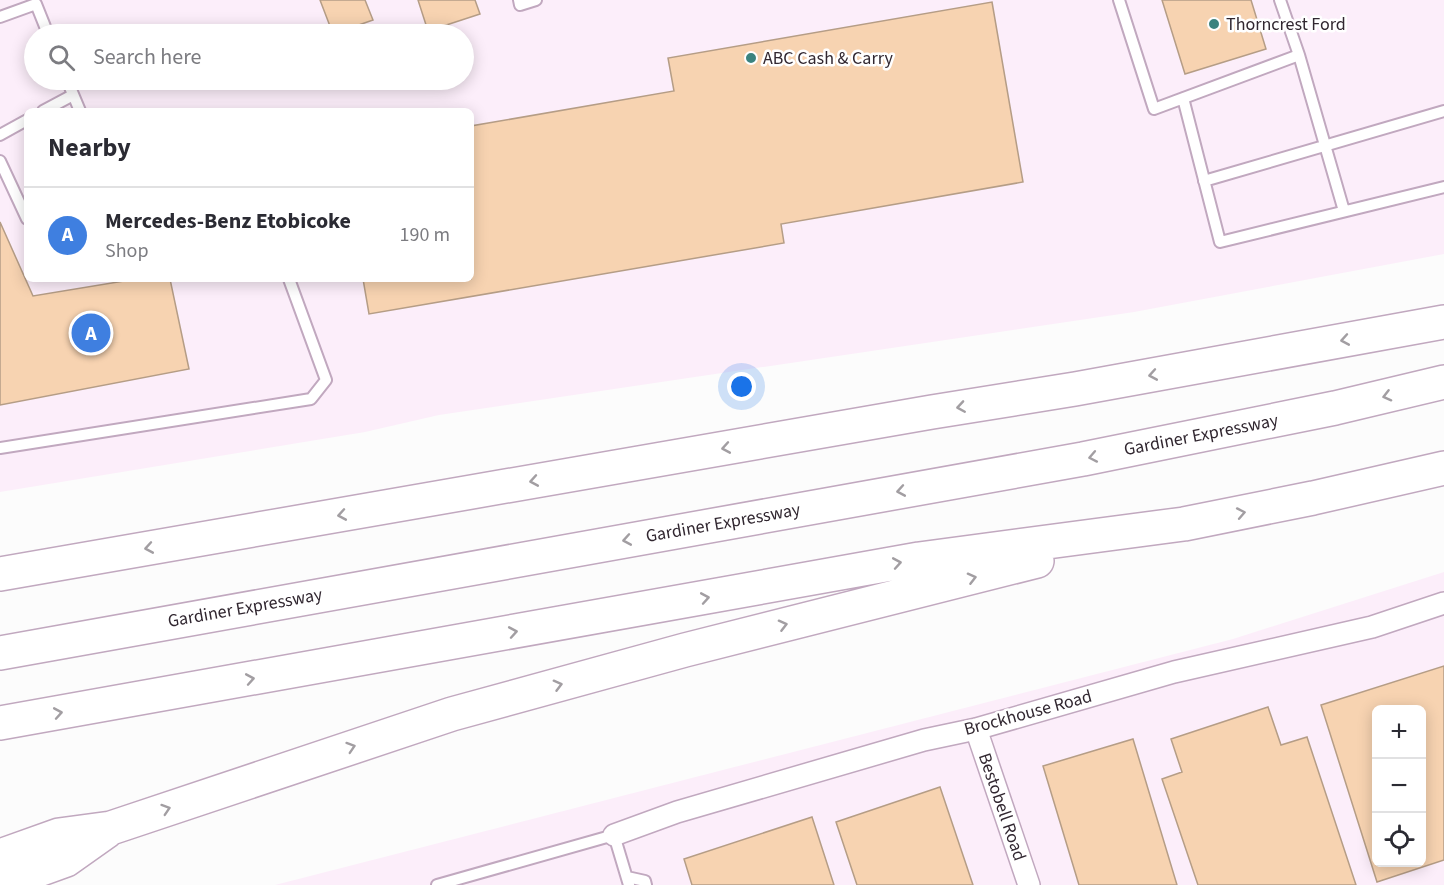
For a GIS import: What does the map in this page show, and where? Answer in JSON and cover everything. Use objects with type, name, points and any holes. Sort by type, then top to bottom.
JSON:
[{"type":"highway","points":[[0,573],[1075,389],[1444,322]]},
{"type":"highway","name":"Gardiner Expressway","points":[[0,653],[1083,459],[1335,408],[1444,382]]},
{"type":"highway","points":[[9,867],[66,860],[111,828],[452,714],[685,650],[1184,524],[1444,468]]},
{"type":"highway","points":[[0,723],[918,559],[1184,524]]},
{"type":"street","name":"Brockhouse Road","points":[[614,835],[688,808],[924,740],[976,729],[1174,672],[1372,627],[1444,603]]},
{"type":"street","name":"Bestobell Road","points":[[976,729],[1029,885]]},
{"type":"lane","points":[[519,0],[520,5],[536,0]]},
{"type":"lane","points":[[1119,0],[1154,109],[1299,55]]},
{"type":"lane","points":[[1280,0],[1299,55],[1344,212]]},
{"type":"lane","points":[[0,17],[36,2],[44,24]]},
{"type":"lane","points":[[71,90],[79,108]]},
{"type":"lane","points":[[49,108],[73,95]]},
{"type":"lane","points":[[1183,98],[1220,242],[1444,187]]},
{"type":"lane","points":[[1204,181],[1444,111]]},
{"type":"lane","points":[[0,135],[24,122]]},
{"type":"lane","points":[[0,161],[24,208]]},
{"type":"lane","points":[[0,448],[311,399],[326,380],[290,282]]},
{"type":"lane","points":[[437,885],[614,835],[628,881],[645,881],[646,885]]},
{"type":"shaded area","points":[[0,0],[1444,0],[1444,254],[1134,312],[439,415],[365,432],[0,492]]},
{"type":"shaded area","points":[[1444,572],[1444,885],[275,885],[1233,639]]},
{"type":"building","points":[[320,0],[365,0],[373,20],[362,24],[329,24]]},
{"type":"building","points":[[418,0],[475,0],[480,14],[449,24],[426,24]]},
{"type":"building","name":"Thorncrest Ford","points":[[1162,0],[1251,0],[1266,49],[1185,74]]},
{"type":"building","points":[[992,2],[1023,182],[781,224],[784,243],[369,314],[364,282],[474,282],[474,125],[674,91],[668,58]]},
{"type":"building","points":[[0,222],[24,276],[24,282],[27,282],[33,296],[118,282],[171,282],[189,369],[0,405]]},
{"type":"building","points":[[1444,666],[1444,860],[1426,866],[1426,705],[1372,705],[1372,866],[1321,705]]},
{"type":"building","points":[[1268,707],[1281,745],[1307,737],[1356,885],[1198,885],[1162,779],[1182,772],[1171,739]]},
{"type":"building","points":[[1133,739],[1177,885],[1079,885],[1043,766]]},
{"type":"building","points":[[940,787],[973,885],[857,885],[836,822]]},
{"type":"building","points":[[812,817],[834,885],[692,885],[684,859]]},
{"type":"building","points":[[1372,867],[1423,867],[1377,882]]},
{"type":"place","name":"Thorncrest Ford","points":[[1214,24]]},
{"type":"place","name":"ABC Cash & Carry","points":[[751,58]]},
{"type":"place","name":"Mercedes-Benz Etobicoke","points":[[91,333]]}]
